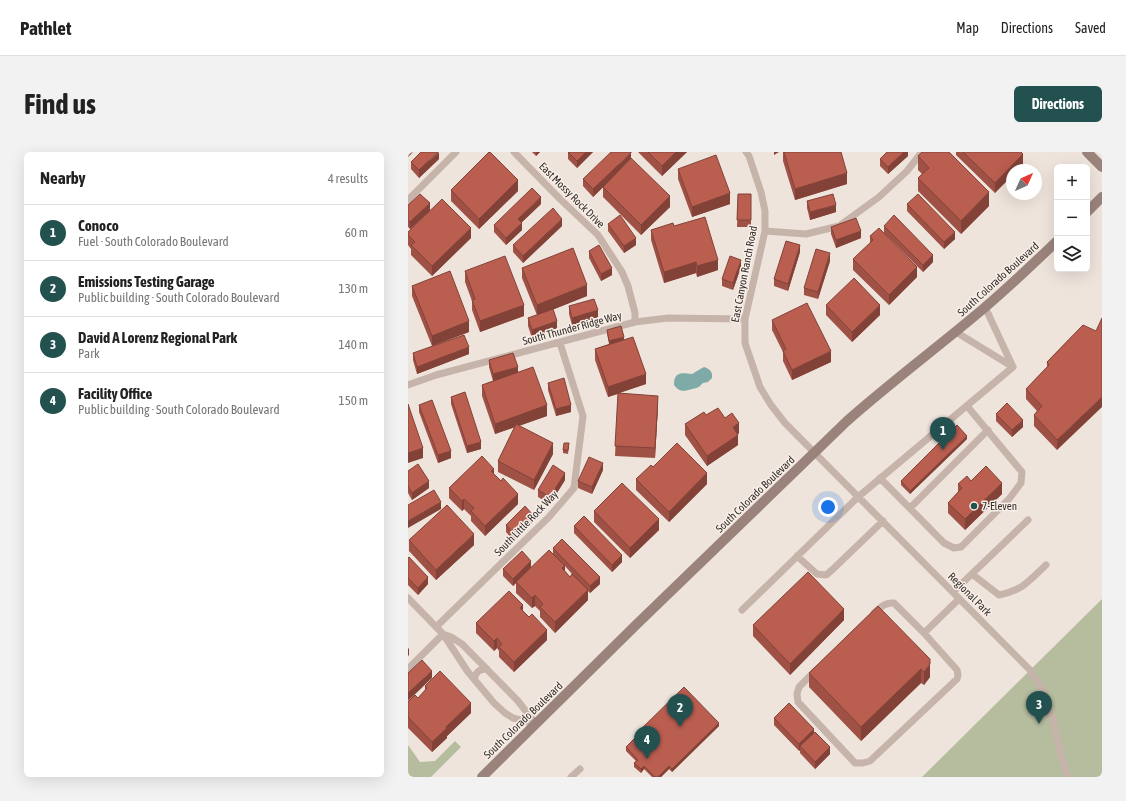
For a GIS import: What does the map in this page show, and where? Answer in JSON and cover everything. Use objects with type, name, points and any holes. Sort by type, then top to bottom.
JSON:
[{"type":"main road","points":[[1087,152],[1102,167]]},
{"type":"main road","points":[[1090,209],[1102,197]]},
{"type":"main road","name":"South Colorado Boulevard","points":[[482,777],[644,617],[847,421],[1022,276],[1054,244]]},
{"type":"lane","points":[[408,200],[456,152]]},
{"type":"lane","name":"East Mossy Rock Drive","points":[[514,152],[598,235],[622,272],[628,286],[635,313],[635,322]]},
{"type":"lane","name":"East Canyon Ranch Road","points":[[746,152],[749,156],[761,192],[765,211],[766,231],[745,319],[744,343],[760,387],[771,405],[784,422],[814,453]]},
{"type":"lane","points":[[766,231],[806,234],[839,226],[879,197],[907,171],[922,152]]},
{"type":"lane","points":[[985,307],[1014,367]]},
{"type":"lane","name":"South Thunder Ridge Way","points":[[408,385],[436,375],[635,322],[668,318],[745,319]]},
{"type":"lane","points":[[956,332],[1014,367]]},
{"type":"lane","name":"South Little Rock Way","points":[[436,627],[549,517],[574,488],[583,416],[560,343]]},
{"type":"lane","points":[[742,610],[858,497],[1014,367]]},
{"type":"lane","points":[[880,478],[944,543],[954,548],[961,547],[1009,499],[1021,483],[1022,472],[967,406]]},
{"type":"lane","points":[[910,508],[988,430]]},
{"type":"lane","name":"Regional Park","points":[[814,453],[1030,670],[1043,691],[1053,720],[1068,777]]},
{"type":"lane","points":[[952,592],[1028,520]]},
{"type":"lane","points":[[797,556],[817,574],[826,575],[883,521]]},
{"type":"lane","points":[[972,574],[1000,595],[1011,592],[1025,585],[1046,565]]},
{"type":"lane","points":[[408,598],[443,634],[456,655],[494,703],[509,716],[536,724]]},
{"type":"lane","points":[[924,633],[959,599]]},
{"type":"lane","points":[[821,665],[799,688],[797,694],[798,702],[854,763],[870,761],[957,679],[957,670],[924,633],[894,603],[889,602],[883,605],[866,621]]},
{"type":"lane","points":[[408,669],[443,634]]},
{"type":"lane","points":[[443,634],[458,641],[487,669],[518,701],[536,724]]},
{"type":"lane","points":[[474,679],[479,670],[487,669]]},
{"type":"lane","points":[[571,777],[580,769]]},
{"type":"green space","points":[[1102,599],[1102,777],[922,777]]},
{"type":"green space","points":[[455,741],[461,747],[431,777],[408,777],[408,745],[420,762],[435,761]]},
{"type":"water","points":[[704,367],[712,374],[712,378],[708,382],[703,383],[697,388],[684,391],[678,389],[674,385],[674,380],[677,375],[682,373],[692,374]]},
{"type":"building","points":[[421,152],[438,152],[419,170],[411,162]]},
{"type":"building","points":[[489,152],[518,180],[479,219],[451,190]]},
{"type":"building","points":[[568,152],[586,152],[577,161]]},
{"type":"building","points":[[611,152],[631,153],[593,189],[583,179]]},
{"type":"building","points":[[648,152],[676,152],[662,166]]},
{"type":"building","points":[[784,152],[841,152],[847,173],[795,189]]},
{"type":"building","points":[[887,152],[904,152],[888,167],[880,159]]},
{"type":"building","points":[[922,152],[949,152],[989,192],[961,221],[918,178],[929,168],[918,156]]},
{"type":"building","points":[[963,152],[1021,152],[1023,154],[1013,164],[1006,164],[1006,172],[995,183]]},
{"type":"building","points":[[716,155],[730,193],[692,207],[678,169]]},
{"type":"building","points":[[631,158],[670,196],[641,225],[603,187]]},
{"type":"building","points":[[532,188],[541,197],[518,219],[522,223],[506,238],[494,225]]},
{"type":"building","points":[[420,194],[430,203],[410,222],[408,220],[408,205]]},
{"type":"building","points":[[738,194],[751,194],[751,220],[737,220]]},
{"type":"building","points":[[833,194],[836,205],[810,212],[807,201]]},
{"type":"building","points":[[918,194],[955,232],[944,242],[907,204]]},
{"type":"building","points":[[442,199],[471,228],[432,266],[411,245],[415,242],[408,235],[408,232]]},
{"type":"building","points":[[553,208],[562,219],[523,256],[513,245]]},
{"type":"building","points":[[620,215],[636,238],[624,246],[608,224]]},
{"type":"building","points":[[894,215],[933,255],[923,265],[884,226]]},
{"type":"building","points":[[705,217],[718,260],[697,266],[696,262],[664,272],[651,230],[673,223],[674,226]]},
{"type":"building","points":[[856,218],[861,231],[836,240],[831,227]]},
{"type":"building","points":[[879,228],[917,267],[889,295],[853,259],[873,240],[870,236]]},
{"type":"building","points":[[786,241],[800,245],[788,284],[774,279]]},
{"type":"building","points":[[599,245],[612,268],[601,274],[589,251]]},
{"type":"building","points":[[573,248],[587,285],[537,305],[522,268]]},
{"type":"building","points":[[816,249],[830,253],[818,292],[804,288]]},
{"type":"building","points":[[505,256],[524,305],[480,321],[472,300],[475,299],[465,271]]},
{"type":"building","points":[[730,256],[741,260],[733,283],[722,279]]},
{"type":"building","points":[[450,271],[469,321],[432,336],[412,286]]},
{"type":"building","points":[[854,278],[880,305],[852,332],[826,305]]},
{"type":"building","points":[[594,299],[598,310],[572,318],[569,306]]},
{"type":"building","points":[[807,303],[831,351],[792,370],[783,351],[786,349],[772,320]]},
{"type":"building","points":[[553,309],[557,321],[532,330],[528,318]]},
{"type":"building","points":[[1102,318],[1102,397],[1057,440],[1034,415],[1042,406],[1026,389],[1049,365],[1047,362],[1083,325],[1096,331]]},
{"type":"building","points":[[621,326],[624,337],[609,341],[607,330]]},
{"type":"building","points":[[464,335],[469,347],[417,367],[413,353]]},
{"type":"building","points":[[633,337],[646,374],[608,387],[595,349]]},
{"type":"building","points":[[513,353],[518,367],[493,374],[489,360]]},
{"type":"building","points":[[533,367],[547,405],[495,424],[482,385]]},
{"type":"building","points":[[564,378],[571,405],[556,409],[548,383]]},
{"type":"building","points":[[465,392],[481,442],[467,446],[451,397]]},
{"type":"building","points":[[618,393],[658,396],[655,448],[615,446]]},
{"type":"building","points":[[432,400],[451,451],[438,455],[419,405]]},
{"type":"building","points":[[1007,403],[1023,420],[1012,430],[996,414]]},
{"type":"building","points":[[408,404],[423,448],[408,453]]},
{"type":"building","points":[[718,408],[725,418],[732,413],[739,423],[733,427],[738,435],[707,456],[685,424],[704,412],[706,415]]},
{"type":"building","points":[[516,424],[553,443],[534,480],[498,461]]},
{"type":"building","points":[[957,425],[967,436],[910,491],[901,481]]},
{"type":"building","points":[[564,443],[569,443],[568,450],[563,450]]},
{"type":"building","points":[[677,443],[707,473],[669,512],[636,479],[651,465],[653,467]]},
{"type":"building","points":[[482,456],[494,469],[491,471],[501,481],[503,478],[518,494],[485,526],[471,511],[474,508],[464,499],[462,501],[449,488]]},
{"type":"building","points":[[589,457],[603,463],[592,487],[578,481]]},
{"type":"building","points":[[418,464],[429,481],[412,493],[408,486],[408,471]]},
{"type":"building","points":[[553,465],[565,473],[550,497],[538,490]]},
{"type":"building","points":[[986,466],[1002,483],[965,519],[948,503],[962,488],[958,484],[967,476],[971,481]]},
{"type":"building","points":[[622,483],[659,519],[630,548],[594,511]]},
{"type":"building","points":[[434,490],[441,502],[408,521],[408,505]]},
{"type":"building","points":[[447,505],[474,534],[436,570],[409,540]]},
{"type":"building","points":[[525,506],[533,515],[514,534],[506,525]]},
{"type":"building","points":[[584,516],[622,555],[612,565],[574,526]]},
{"type":"building","points":[[562,539],[600,577],[590,586],[553,548]]},
{"type":"building","points":[[549,550],[565,566],[562,568],[570,577],[572,574],[588,590],[555,622],[540,607],[543,604],[535,595],[532,598],[516,582]]},
{"type":"building","points":[[522,551],[531,561],[513,579],[503,569]]},
{"type":"building","points":[[409,557],[428,577],[418,588],[408,578]]},
{"type":"building","points":[[808,572],[844,609],[790,664],[753,625]]},
{"type":"building","points":[[509,591],[523,605],[520,608],[529,617],[532,614],[547,630],[514,662],[499,647],[502,644],[497,638],[494,641],[476,623]]},
{"type":"building","points":[[878,606],[930,659],[930,664],[924,672],[921,669],[861,727],[809,673]]},
{"type":"building","points":[[422,660],[432,671],[408,693],[408,673]]},
{"type":"building","points":[[440,671],[471,703],[432,742],[408,717],[408,702],[415,695],[418,698],[427,688],[425,686]]},
{"type":"building","points":[[684,687],[719,723],[672,769],[669,766],[658,777],[655,777],[644,766],[641,769],[634,763],[638,760],[626,747],[638,735],[637,733]]},
{"type":"building","points":[[789,703],[814,729],[799,744],[774,718]]},
{"type":"building","points":[[815,732],[830,747],[815,762],[800,746]]},
{"type":"place","name":"Conoco","points":[[943,450]]},
{"type":"place","name":"7-Eleven","points":[[974,506]]},
{"type":"place","name":"David A Lorenz Regional Park","points":[[1039,724]]},
{"type":"place","name":"Emissions Testing Garage","points":[[680,727]]},
{"type":"place","name":"Facility Office","points":[[647,759]]}]
